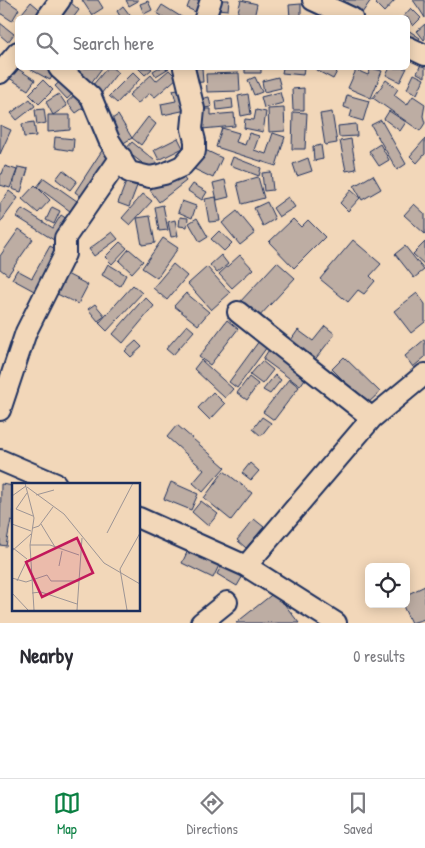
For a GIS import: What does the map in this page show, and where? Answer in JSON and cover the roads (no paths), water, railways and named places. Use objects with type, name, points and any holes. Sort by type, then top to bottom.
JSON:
[{"type":"street","points":[[49,15],[60,0]]},
{"type":"street","points":[[206,15],[211,0]]},
{"type":"street","points":[[313,0],[346,15]]},
{"type":"street","points":[[0,73],[15,56]]},
{"type":"street","points":[[61,70],[91,97],[109,140],[129,172],[150,177],[164,174],[182,166],[195,152],[196,141],[192,129],[194,108],[184,70]]},
{"type":"street","points":[[0,410],[26,332],[65,254],[65,238],[121,157]]},
{"type":"street","points":[[238,312],[372,418]]},
{"type":"street","points":[[246,566],[372,418],[425,374]]},
{"type":"street","points":[[0,460],[54,483]]},
{"type":"street","points":[[140,518],[246,566],[336,623]]},
{"type":"street","points":[[201,623],[227,602]]}]
